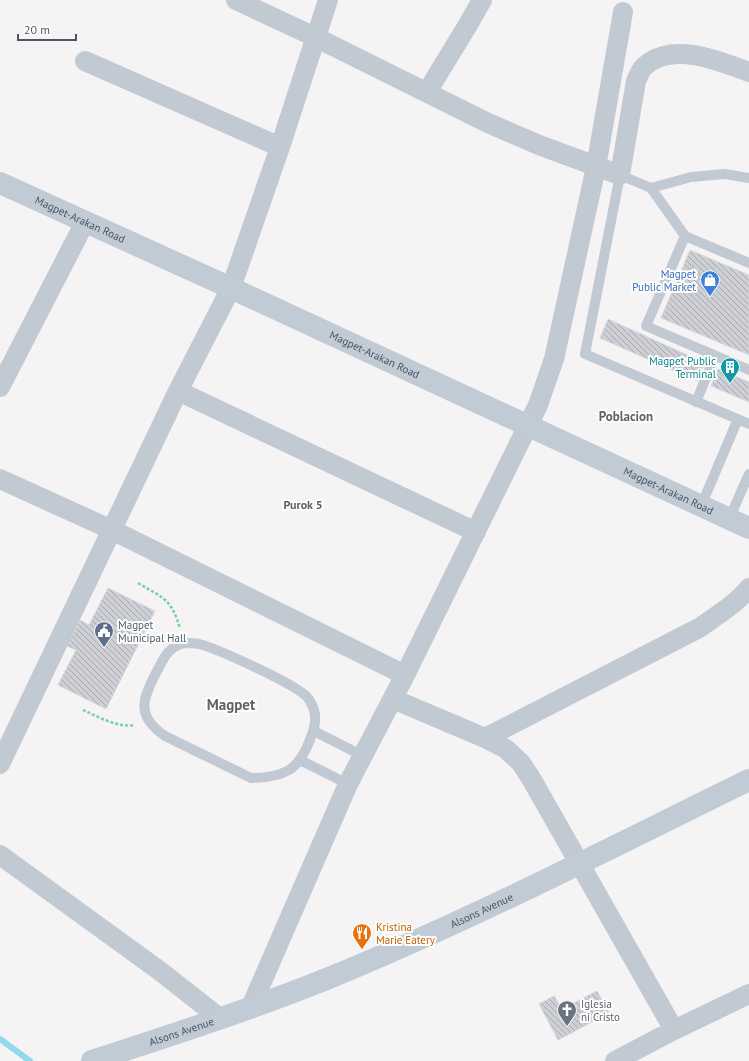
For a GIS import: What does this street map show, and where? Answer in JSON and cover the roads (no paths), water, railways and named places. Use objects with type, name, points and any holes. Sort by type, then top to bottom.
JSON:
[{"type":"main road","name":"Magpet-Arakan Road","points":[[0,183],[231,288],[749,528]]},
{"type":"main road","name":"Alsons Avenue","points":[[92,1061],[250,1009],[330,978],[490,908],[749,780]]},
{"type":"street","points":[[236,0],[496,126],[539,145],[620,176],[636,82],[643,67],[656,58],[671,54],[690,55],[715,60],[749,72]]},
{"type":"street","points":[[3,752],[112,530],[178,390],[231,288],[280,147],[328,0]]},
{"type":"street","points":[[427,92],[482,0]]},
{"type":"street","points":[[250,1009],[348,784],[393,699],[538,405],[554,359],[596,167],[623,12]]},
{"type":"street","points":[[85,62],[280,147]]},
{"type":"street","points":[[0,387],[85,222]]},
{"type":"street","points":[[178,390],[476,532]]},
{"type":"street","points":[[0,479],[112,530],[405,675]]},
{"type":"street","points":[[485,738],[699,628],[719,614],[749,588]]},
{"type":"street","points":[[393,699],[485,738],[506,749],[521,763],[674,1030]]},
{"type":"street","points":[[0,855],[160,971],[221,1019]]},
{"type":"street","points":[[615,1061],[674,1030],[749,994]]},
{"type":"lane","points":[[651,188],[691,177],[725,174],[749,178]]},
{"type":"lane","points":[[749,263],[685,236],[651,188],[620,176],[585,354],[749,424]]},
{"type":"lane","points":[[685,236],[646,326],[749,370]]},
{"type":"lane","points":[[696,402],[715,356]]},
{"type":"lane","points":[[701,506],[738,419]]},
{"type":"lane","points":[[729,519],[749,474]]},
{"type":"lane","points":[[184,643],[197,644],[212,648],[292,685],[307,697],[314,709],[314,731],[300,760],[290,770],[278,776],[251,778],[165,736],[154,729],[148,720],[144,706],[146,693],[165,655],[174,646],[184,643]]},
{"type":"lane","points":[[314,731],[363,756]]},
{"type":"lane","points":[[300,760],[348,784]]},
{"type":"waterway","points":[[0,1039],[30,1061]]},
{"type":"place","name":"Magpet Public Market","points":[[710,297]]},
{"type":"place","name":"Magpet Public Terminal","points":[[730,384]]},
{"type":"place","name":"Magpet Municipal Hall","points":[[104,648]]},
{"type":"place","name":"Kristina Marie Eatery","points":[[362,950]]},
{"type":"place","name":"Iglesia ni Cristo","points":[[567,1027]]},
{"type":"district","name":"Poblacion","points":[[626,416]]},
{"type":"district","name":"Purok 5","points":[[303,505]]},
{"type":"district","name":"Magpet","points":[[231,705]]}]
